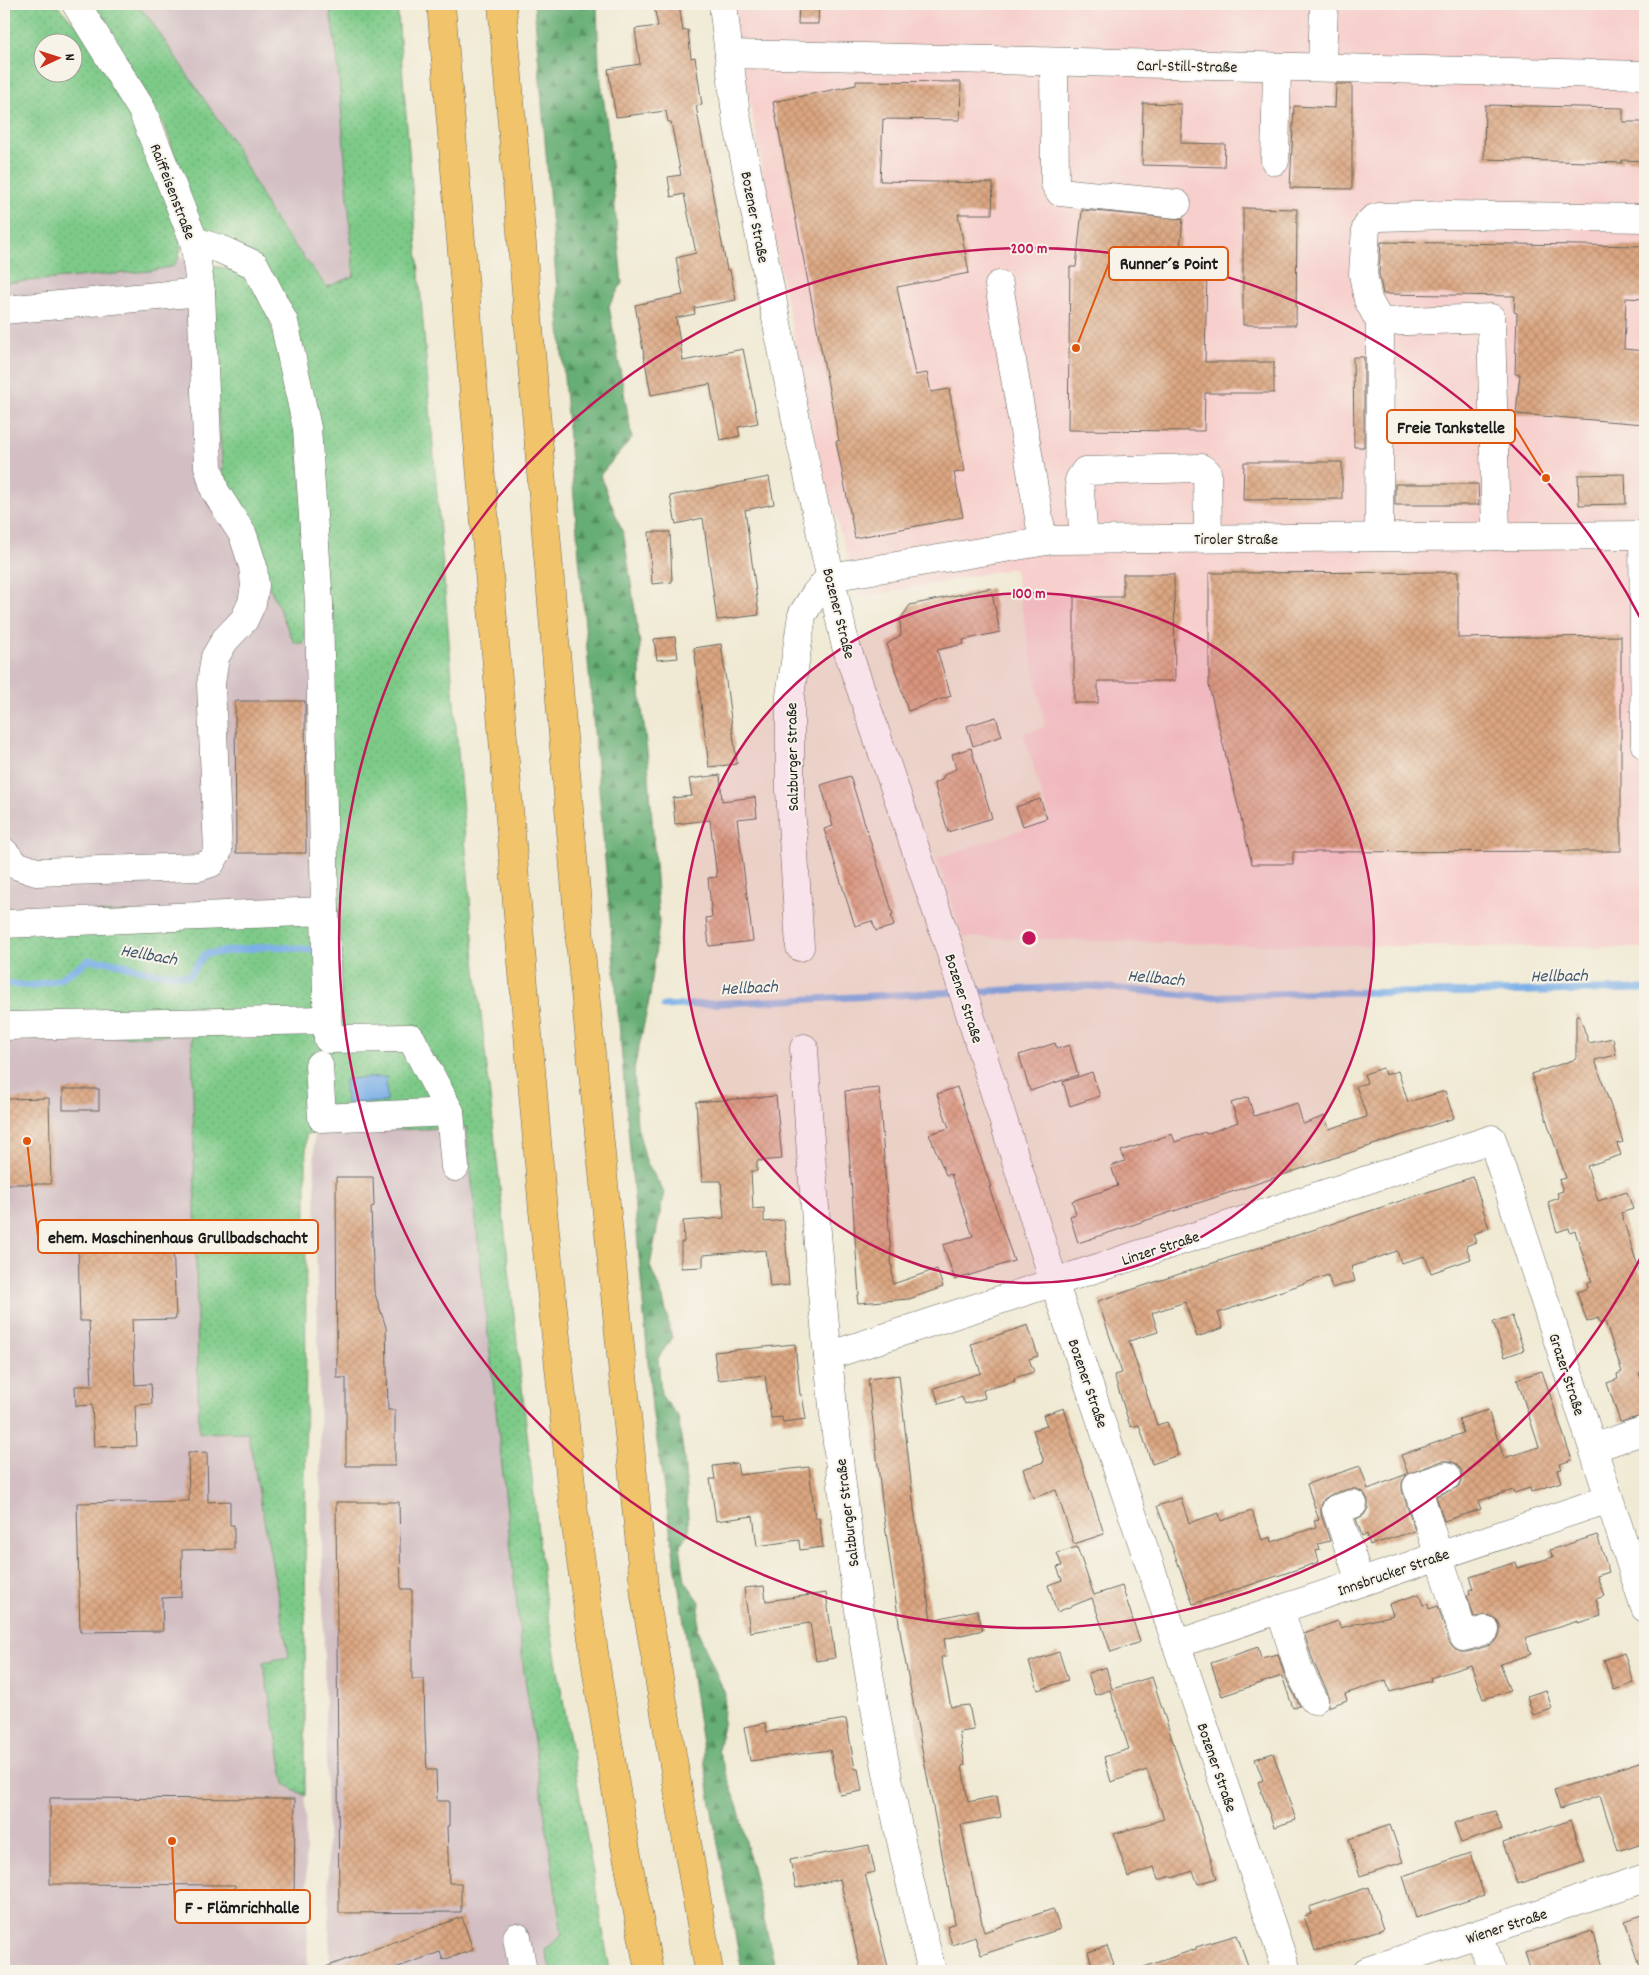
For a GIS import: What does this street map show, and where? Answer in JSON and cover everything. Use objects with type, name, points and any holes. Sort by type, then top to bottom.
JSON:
[{"type":"highway","points":[[441,4],[543,1211],[571,1484],[598,1680],[625,1845],[650,1971]]},
{"type":"highway","points":[[502,4],[581,952],[645,1596],[709,1971]]},
{"type":"street","name":"Raiffeisenstraße","points":[[4,852],[16,865],[36,872],[200,868],[211,863],[218,851],[211,684],[215,657],[225,640],[244,620],[252,604],[255,586],[253,566],[243,535],[215,491],[208,466],[201,292],[194,241],[142,110],[76,4]]},
{"type":"street","name":"Bozener Straße","points":[[723,4],[736,116],[793,406],[846,643],[964,994],[1054,1282],[1287,1971]]},
{"type":"street","points":[[1322,68],[1324,4]]},
{"type":"street","name":"Carl-Still-Straße","points":[[729,54],[1645,75]]},
{"type":"street","points":[[1054,62],[1054,184],[1060,192],[1177,204]]},
{"type":"street","points":[[1275,161],[1277,67]]},
{"type":"street","points":[[1379,537],[1380,322],[1368,300],[1363,274],[1366,228],[1373,218],[1449,216],[1645,218]]},
{"type":"street","points":[[194,241],[220,249],[255,264],[284,322],[307,428],[319,602],[328,1039],[411,1038],[450,1112],[455,1167]]},
{"type":"street","points":[[998,285],[1043,541]]},
{"type":"street","points":[[4,310],[201,292]]},
{"type":"street","points":[[1380,322],[1491,318],[1496,536]]},
{"type":"street","points":[[1084,539],[1079,480],[1085,471],[1201,468],[1206,472],[1208,538]]},
{"type":"street","points":[[1644,535],[1645,745]]},
{"type":"street","name":"Tiroler Straße","points":[[830,577],[1043,541],[1084,539],[1644,535]]},
{"type":"street","name":"Salzburger Straße","points":[[800,947],[790,792],[790,696],[802,615],[815,594],[830,577]]},
{"type":"street","points":[[4,924],[325,911]]},
{"type":"street","points":[[4,1026],[327,1020]]},
{"type":"street","name":"Salzburger Straße","points":[[804,1048],[817,1252],[861,1634],[881,1750],[906,1873],[932,1971]]},
{"type":"street","points":[[319,1065],[322,1118],[450,1112]]},
{"type":"street","name":"Linzer Straße","points":[[828,1356],[1492,1139]]},
{"type":"street","name":"Grazer Straße","points":[[1492,1139],[1645,1608]]},
{"type":"street","points":[[1593,1448],[1645,1430]]},
{"type":"street","points":[[1447,1476],[1417,1486],[1464,1637],[1486,1630]]},
{"type":"street","name":"Innsbrucker Straße","points":[[1177,1644],[1609,1498]]},
{"type":"street","points":[[1352,1504],[1336,1510],[1360,1582]]},
{"type":"street","points":[[1280,1609],[1299,1670],[1314,1700]]},
{"type":"street","name":"Wiener Straße","points":[[1367,1971],[1645,1878]]},
{"type":"street","points":[[1480,1934],[1492,1971]]},
{"type":"street","points":[[517,1937],[523,1971]]},
{"type":"shaded area","points":[[136,4],[329,4],[337,54],[354,276],[327,287],[275,221],[233,142],[149,18]]},
{"type":"shaded area","points":[[735,4],[1645,4],[1645,948],[1246,945],[963,937],[937,858],[1050,820],[1023,733],[1045,727],[1014,568],[859,598],[816,446],[779,264],[734,14]]},
{"type":"shaded area","points":[[179,257],[205,269],[294,643],[333,647],[316,918],[4,910],[4,283],[150,271],[173,266]]},
{"type":"shaded area","points":[[192,1034],[199,1432],[248,1431],[289,1657],[263,1662],[285,1784],[305,1796],[308,1971],[4,1971],[4,1039]]},
{"type":"shaded area","points":[[466,1127],[524,1672],[562,1935],[546,1950],[551,1971],[330,1971],[314,1134]]},
{"type":"green space","points":[[4,4],[56,4],[82,32],[32,32],[32,82],[82,82],[82,32],[116,81],[170,206],[181,246],[179,257],[174,266],[150,271],[4,283]]},
{"type":"green space","points":[[83,4],[136,4],[149,18],[233,142],[275,221],[327,287],[354,276],[337,54],[329,4],[397,4],[475,960],[545,1596],[610,1971],[551,1971],[545,1950],[562,1935],[524,1672],[466,1127],[306,1134],[305,1796],[285,1784],[263,1662],[289,1657],[248,1432],[199,1433],[192,1035],[4,1039],[4,910],[316,918],[333,647],[278,286],[198,230],[167,132],[131,68]]},
{"type":"green space","points":[[534,4],[597,4],[599,66],[608,132],[622,283],[609,306],[632,438],[600,475],[624,536],[640,644],[640,692],[648,760],[659,923],[650,996],[634,1070],[637,1125],[646,1161],[664,1192],[650,1266],[663,1298],[672,1338],[658,1358],[661,1395],[678,1416],[684,1457],[689,1533],[680,1545],[685,1581],[700,1602],[697,1629],[725,1694],[723,1725],[718,1750],[738,1807],[776,1971],[742,1971],[713,1818],[652,1408],[568,427]]},
{"type":"green space","points":[[214,266],[240,274],[248,280],[259,295],[270,322],[287,385],[294,421],[303,495],[306,569],[305,643],[294,643],[224,482],[205,269]]},
{"type":"water","points":[[386,1077],[387,1102],[346,1104],[345,1079]]},
{"type":"building","points":[[679,4],[683,31],[688,30],[691,58],[695,57],[702,105],[696,106],[727,270],[730,270],[736,300],[694,308],[695,314],[676,318],[683,361],[743,349],[758,423],[738,427],[740,436],[720,440],[710,384],[651,395],[635,305],[683,295],[676,258],[696,253],[684,194],[671,197],[668,177],[681,175],[671,122],[668,122],[666,111],[616,117],[608,69],[640,64],[635,29],[658,26],[654,6]]},
{"type":"building","points":[[799,4],[819,4],[818,24],[798,24]]},
{"type":"building","points":[[856,81],[961,82],[960,120],[883,119],[880,181],[993,183],[992,214],[958,214],[969,273],[897,287],[915,375],[927,373],[931,392],[949,389],[965,471],[954,473],[963,517],[855,538],[836,441],[839,441],[773,102],[856,85]]},
{"type":"building","points":[[1336,84],[1352,84],[1352,189],[1290,188],[1294,106],[1335,108]]},
{"type":"building","points":[[1143,103],[1181,104],[1181,143],[1225,144],[1224,167],[1142,165]]},
{"type":"building","points":[[1485,105],[1623,108],[1623,122],[1645,122],[1645,161],[1622,160],[1622,163],[1484,159]]},
{"type":"building","points":[[1243,208],[1297,209],[1296,325],[1243,325]]},
{"type":"building","points":[[1082,210],[1183,219],[1178,267],[1207,267],[1205,362],[1274,362],[1274,393],[1205,393],[1204,431],[1068,430],[1070,267],[1076,267]]},
{"type":"building","points":[[1381,242],[1645,246],[1645,299],[1626,298],[1624,349],[1645,351],[1645,424],[1516,414],[1520,374],[1515,374],[1517,313],[1514,312],[1515,296],[1383,294],[1379,273]]},
{"type":"building","points":[[1353,357],[1364,357],[1364,447],[1354,447]]},
{"type":"building","points":[[1244,462],[1342,462],[1342,499],[1243,500]]},
{"type":"building","points":[[1625,474],[1626,504],[1579,505],[1578,475]]},
{"type":"building","points":[[769,477],[774,504],[745,510],[759,615],[717,620],[703,518],[676,524],[670,496]]},
{"type":"building","points":[[1395,484],[1478,484],[1479,505],[1395,505]]},
{"type":"building","points":[[649,532],[670,532],[672,582],[652,584]]},
{"type":"building","points":[[1458,572],[1458,638],[1621,636],[1621,851],[1293,852],[1293,864],[1252,864],[1209,686],[1209,573]]},
{"type":"building","points":[[1123,574],[1174,574],[1175,681],[1098,681],[1098,703],[1074,703],[1074,597],[1123,597]]},
{"type":"building","points":[[991,588],[1000,632],[963,640],[964,644],[937,650],[951,696],[908,711],[887,644],[901,635],[900,620],[910,605]]},
{"type":"building","points":[[675,637],[678,658],[657,660],[654,639]]},
{"type":"building","points":[[721,644],[737,764],[709,767],[694,648]]},
{"type":"building","points":[[235,701],[305,701],[306,853],[236,853]]},
{"type":"building","points":[[996,717],[1002,736],[973,746],[967,726]]},
{"type":"building","points":[[971,748],[992,818],[948,832],[934,783],[942,780],[944,775],[956,769],[952,754]]},
{"type":"building","points":[[720,775],[722,801],[755,797],[757,817],[737,819],[753,941],[709,946],[706,918],[712,917],[708,878],[717,877],[710,820],[675,824],[673,798],[692,796],[689,779]]},
{"type":"building","points":[[850,776],[893,914],[891,915],[894,926],[876,931],[872,921],[855,926],[824,829],[833,826],[821,785]]},
{"type":"building","points":[[1040,799],[1047,818],[1023,826],[1016,807]]},
{"type":"building","points":[[1576,1015],[1579,1015],[1589,1043],[1613,1038],[1616,1055],[1595,1060],[1623,1142],[1617,1144],[1621,1155],[1587,1166],[1598,1201],[1627,1192],[1633,1209],[1621,1213],[1640,1273],[1645,1271],[1645,1371],[1639,1373],[1645,1393],[1645,1415],[1620,1422],[1607,1383],[1618,1379],[1617,1374],[1622,1372],[1605,1321],[1600,1323],[1598,1318],[1587,1322],[1577,1292],[1588,1288],[1587,1283],[1592,1282],[1575,1231],[1570,1233],[1569,1228],[1557,1232],[1548,1202],[1559,1198],[1557,1193],[1563,1191],[1559,1180],[1566,1178],[1531,1074],[1576,1059]]},
{"type":"building","points":[[1055,1043],[1057,1049],[1069,1045],[1078,1075],[1030,1091],[1019,1055]]},
{"type":"building","points":[[1383,1068],[1385,1075],[1398,1071],[1408,1102],[1445,1091],[1454,1118],[1078,1243],[1070,1216],[1076,1214],[1072,1201],[1118,1186],[1111,1166],[1125,1161],[1121,1151],[1172,1134],[1175,1142],[1205,1132],[1206,1134],[1238,1122],[1231,1103],[1248,1097],[1254,1116],[1297,1103],[1303,1124],[1325,1116],[1329,1129],[1367,1117],[1356,1086],[1367,1083],[1364,1074]]},
{"type":"building","points":[[1092,1072],[1100,1096],[1070,1106],[1063,1082]]},
{"type":"building","points":[[957,1087],[1014,1261],[955,1280],[943,1245],[973,1236],[951,1174],[946,1175],[929,1134],[949,1128],[937,1094]]},
{"type":"building","points":[[879,1088],[893,1284],[937,1269],[943,1287],[909,1299],[858,1303],[845,1091]]},
{"type":"building","points":[[63,1089],[99,1089],[99,1110],[63,1110]]},
{"type":"building","points":[[776,1096],[782,1159],[757,1161],[757,1171],[751,1171],[753,1209],[764,1208],[764,1222],[784,1220],[789,1285],[770,1287],[766,1250],[703,1255],[703,1267],[681,1268],[681,1242],[684,1242],[683,1221],[724,1218],[721,1181],[702,1181],[696,1102]]},
{"type":"building","points":[[49,1098],[51,1184],[4,1184],[4,1099]]},
{"type":"building","points":[[336,1177],[373,1177],[374,1206],[371,1207],[374,1291],[386,1327],[388,1410],[395,1410],[395,1466],[346,1466],[346,1378],[337,1378]]},
{"type":"building","points":[[1473,1177],[1489,1228],[1473,1234],[1476,1242],[1466,1246],[1471,1259],[1431,1273],[1425,1256],[1401,1263],[1397,1251],[1351,1267],[1355,1281],[1332,1288],[1328,1275],[1218,1313],[1223,1328],[1197,1337],[1185,1302],[1152,1313],[1158,1332],[1129,1341],[1157,1425],[1167,1422],[1178,1455],[1152,1464],[1139,1425],[1131,1427],[1129,1423],[1114,1375],[1122,1373],[1098,1301]]},
{"type":"building","points":[[173,1241],[176,1319],[132,1320],[135,1385],[151,1384],[152,1404],[135,1405],[137,1446],[94,1447],[92,1405],[76,1406],[75,1386],[92,1386],[89,1321],[80,1321],[78,1244]]},
{"type":"building","points":[[1512,1316],[1524,1350],[1505,1357],[1493,1322]]},
{"type":"building","points":[[1028,1325],[1038,1356],[1029,1359],[1034,1372],[1014,1378],[1015,1381],[983,1390],[985,1398],[965,1404],[962,1397],[939,1404],[934,1388],[981,1373],[971,1344]]},
{"type":"building","points":[[795,1344],[800,1395],[802,1395],[806,1419],[783,1422],[782,1417],[771,1418],[765,1375],[718,1380],[714,1352]]},
{"type":"building","points":[[1542,1371],[1572,1460],[1560,1464],[1562,1469],[1557,1470],[1561,1482],[1531,1492],[1530,1488],[1514,1493],[1513,1490],[1478,1501],[1481,1509],[1444,1521],[1436,1496],[1458,1487],[1462,1480],[1462,1471],[1457,1464],[1450,1461],[1442,1461],[1408,1474],[1401,1455],[1463,1433],[1459,1419],[1488,1410],[1504,1458],[1539,1447],[1517,1379]]},
{"type":"building","points":[[899,1375],[914,1509],[931,1620],[977,1610],[983,1630],[944,1639],[947,1657],[941,1657],[951,1707],[969,1705],[974,1730],[959,1732],[965,1765],[962,1766],[968,1802],[997,1796],[1001,1817],[961,1825],[984,1932],[1053,1909],[1060,1929],[981,1955],[975,1937],[952,1945],[947,1926],[955,1923],[902,1644],[884,1518],[868,1379]]},
{"type":"building","points":[[1064,1408],[1104,1534],[1074,1544],[1056,1490],[1033,1498],[1023,1469],[1044,1462],[1033,1430],[1047,1426],[1043,1415]]},
{"type":"building","points":[[207,1452],[208,1502],[230,1501],[230,1525],[234,1525],[234,1549],[182,1550],[181,1597],[162,1598],[163,1631],[80,1632],[77,1503],[189,1501],[188,1453]]},
{"type":"building","points":[[737,1463],[739,1475],[809,1467],[815,1518],[819,1518],[823,1547],[800,1550],[799,1540],[757,1546],[753,1516],[716,1521],[710,1479],[715,1479],[713,1466]]},
{"type":"building","points":[[1360,1466],[1368,1489],[1407,1474],[1402,1482],[1402,1490],[1415,1531],[1370,1545],[1367,1534],[1362,1536],[1356,1519],[1364,1515],[1368,1508],[1368,1500],[1364,1493],[1357,1489],[1349,1489],[1332,1494],[1324,1499],[1321,1506],[1321,1514],[1330,1541],[1318,1544],[1320,1550],[1316,1551],[1319,1562],[1193,1604],[1157,1506],[1181,1498],[1189,1523],[1219,1513],[1221,1521],[1252,1511],[1262,1540],[1271,1537],[1272,1542],[1316,1527],[1314,1521],[1319,1520],[1307,1484]]},
{"type":"building","points":[[336,1502],[399,1502],[401,1589],[412,1589],[412,1679],[424,1679],[427,1770],[436,1770],[437,1801],[449,1801],[449,1826],[447,1826],[449,1883],[461,1883],[461,1912],[339,1913]]},
{"type":"building","points":[[1597,1535],[1609,1572],[1597,1576],[1604,1596],[1596,1599],[1601,1616],[1578,1623],[1578,1621],[1525,1638],[1531,1654],[1500,1664],[1510,1691],[1483,1699],[1471,1665],[1430,1678],[1431,1681],[1390,1692],[1386,1680],[1345,1694],[1347,1700],[1328,1707],[1328,1693],[1314,1664],[1304,1633],[1338,1621],[1341,1628],[1393,1615],[1389,1604],[1419,1594],[1423,1605],[1428,1604],[1429,1609],[1438,1606],[1449,1642],[1454,1649],[1460,1652],[1468,1652],[1490,1645],[1497,1640],[1500,1634],[1500,1626],[1496,1619],[1489,1615],[1474,1617],[1467,1595],[1470,1594],[1469,1590],[1474,1588],[1470,1577],[1516,1562],[1518,1568],[1553,1557],[1550,1550]]},
{"type":"building","points":[[1077,1547],[1094,1595],[1122,1586],[1140,1642],[1111,1652],[1092,1598],[1057,1612],[1048,1585],[1062,1580],[1057,1567],[1062,1566],[1057,1553]]},
{"type":"building","points":[[764,1586],[766,1601],[826,1593],[835,1658],[816,1661],[810,1623],[750,1632],[744,1588]]},
{"type":"building","points":[[1258,1647],[1261,1658],[1278,1654],[1285,1677],[1300,1706],[1293,1708],[1282,1676],[1222,1696],[1211,1663]]},
{"type":"building","points":[[1059,1652],[1068,1680],[1038,1690],[1029,1662]]},
{"type":"building","points":[[1624,1653],[1634,1683],[1614,1690],[1604,1660]]},
{"type":"building","points":[[1106,1667],[1112,1689],[1152,1677],[1217,1878],[1198,1884],[1193,1871],[1172,1878],[1172,1876],[1158,1880],[1154,1867],[1128,1877],[1114,1834],[1164,1819],[1147,1770],[1111,1782],[1104,1757],[1129,1749],[1110,1690],[1095,1695],[1088,1673]]},
{"type":"building","points":[[1546,1690],[1552,1709],[1533,1715],[1527,1696]]},
{"type":"building","points":[[846,1719],[855,1769],[858,1769],[862,1791],[840,1795],[830,1750],[750,1761],[744,1727],[765,1723],[767,1732]]},
{"type":"building","points":[[1273,1753],[1296,1820],[1274,1827],[1258,1782],[1263,1780],[1255,1759]]},
{"type":"building","points":[[1645,1760],[1645,1842],[1618,1851],[1600,1796],[1560,1809],[1554,1790]]},
{"type":"building","points":[[50,1798],[295,1799],[294,1901],[235,1901],[235,1885],[50,1884]]},
{"type":"building","points":[[1495,1811],[1502,1829],[1461,1843],[1454,1823]]},
{"type":"building","points":[[1571,1820],[1585,1862],[1517,1884],[1503,1843]]},
{"type":"building","points":[[1390,1825],[1403,1862],[1360,1876],[1349,1839]]},
{"type":"building","points":[[869,1845],[875,1872],[865,1874],[889,1971],[861,1971],[840,1879],[796,1888],[790,1860]]},
{"type":"building","points":[[1470,1853],[1484,1895],[1416,1918],[1403,1876]]},
{"type":"building","points":[[1369,1887],[1383,1929],[1315,1951],[1304,1916],[1311,1914],[1309,1907]]},
{"type":"building","points":[[1645,1914],[1645,1971],[1642,1971],[1625,1921]]},
{"type":"building","points":[[462,1917],[473,1950],[443,1960],[440,1952],[387,1971],[320,1971],[320,1969]]},
{"type":"building","points":[[1592,1931],[1603,1967],[1589,1971],[1531,1971],[1525,1953]]},
{"type":"building","points":[[1237,1935],[1250,1971],[1141,1971],[1141,1968],[1196,1949],[1196,1947]]},
{"type":"building","points":[[1107,1946],[1114,1964],[1094,1971],[1088,1952]]},
{"type":"waterway","name":"Hellbach","points":[[4,983],[31,986],[58,980],[89,960],[112,962],[150,972],[189,976],[205,954],[271,946],[313,950]]},
{"type":"waterway","name":"Hellbach","points":[[969,992],[1089,986],[1207,997],[1322,992],[1429,993],[1645,989]]},
{"type":"waterway","name":"Hellbach","points":[[664,1006],[958,992]]},
{"type":"place","name":"Runner´s Point","points":[[1076,348]]},
{"type":"place","name":"Freie Tankstelle","points":[[1546,478]]},
{"type":"place","name":"ehem. Maschinenhaus Grullbadschacht","points":[[27,1141]]},
{"type":"place","name":"F - Flämrichhalle","points":[[172,1841]]}]
